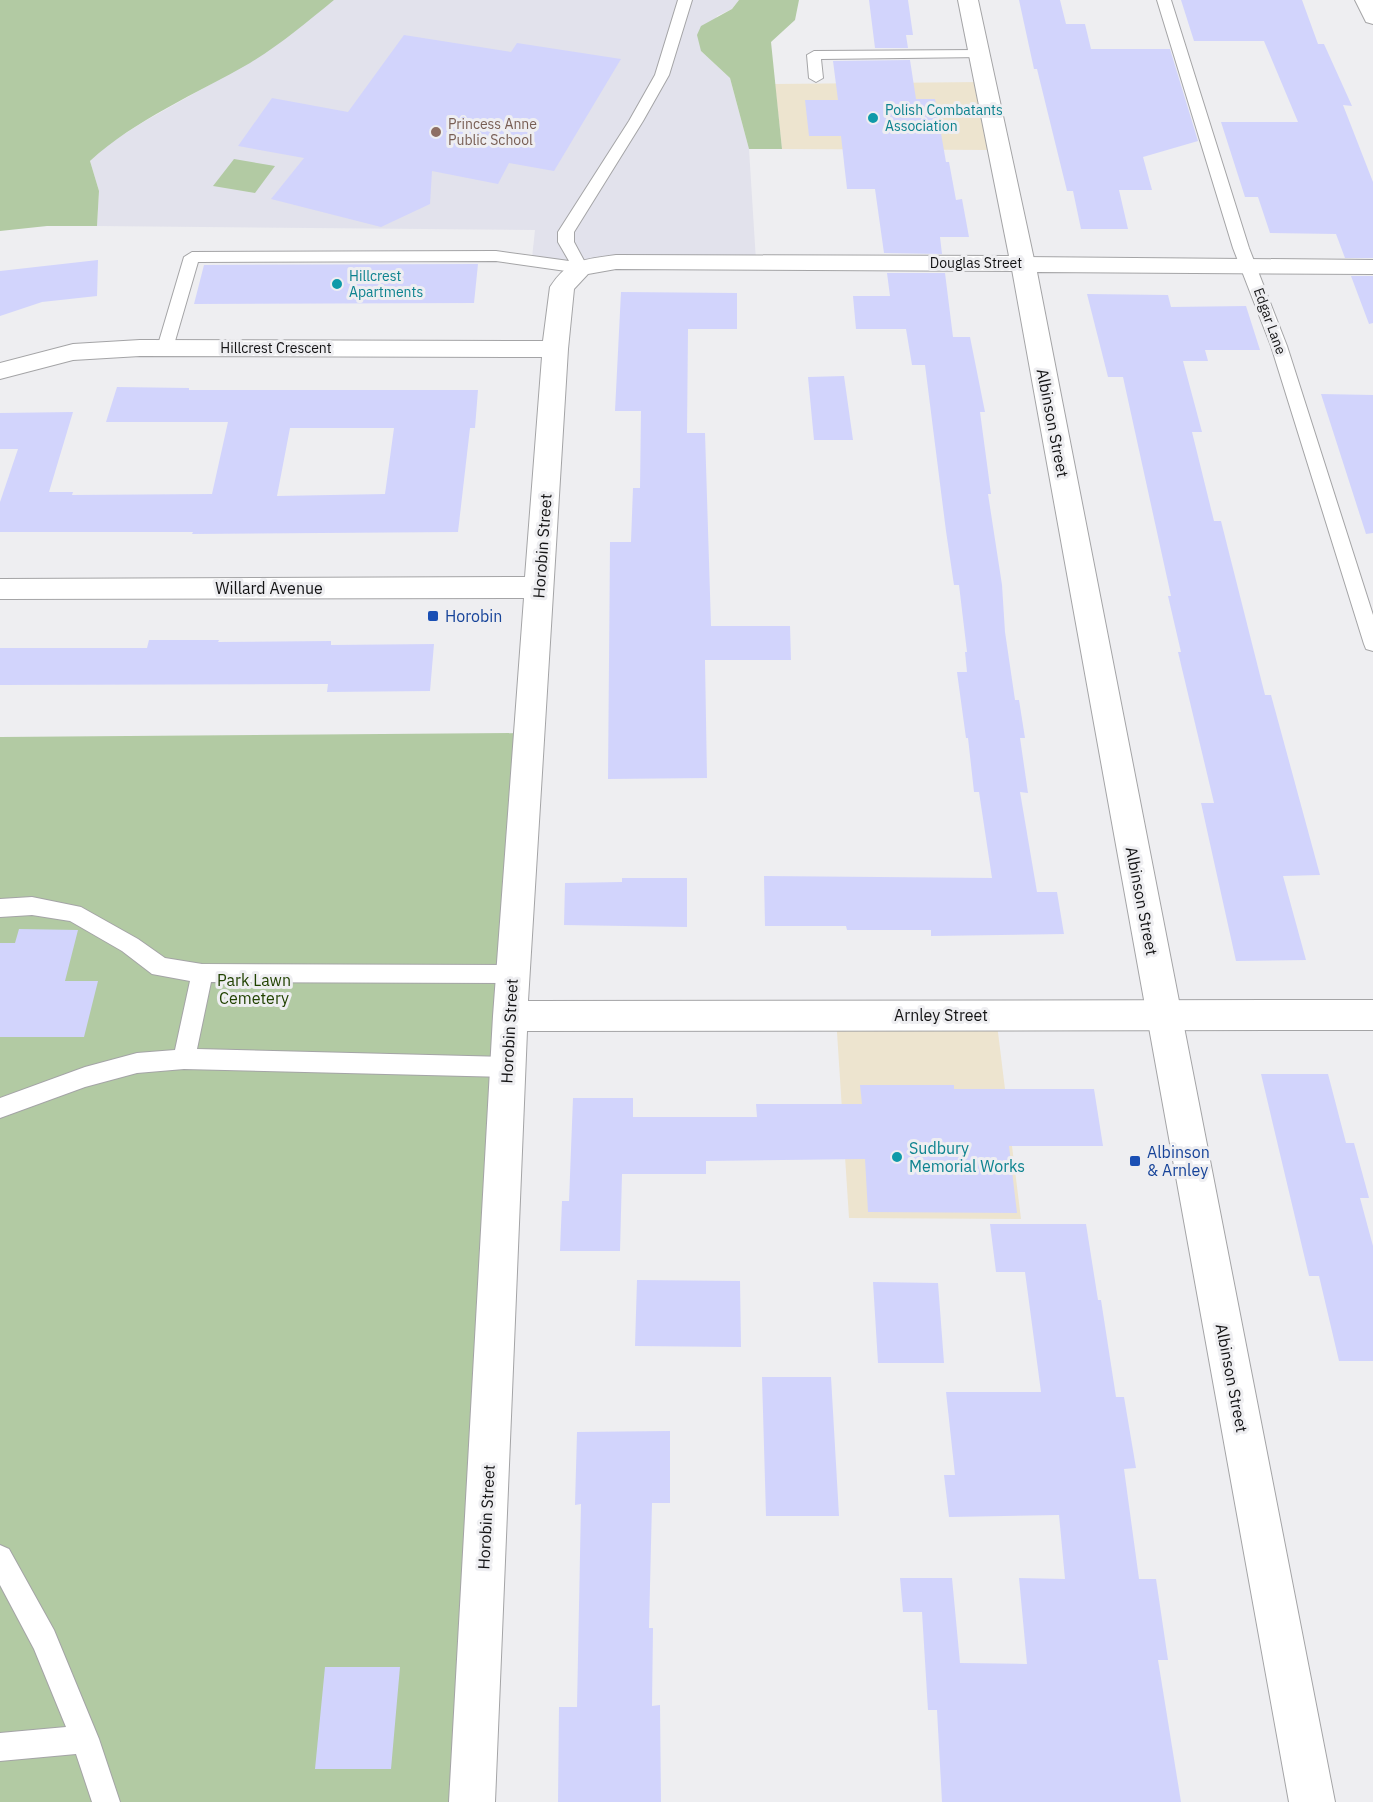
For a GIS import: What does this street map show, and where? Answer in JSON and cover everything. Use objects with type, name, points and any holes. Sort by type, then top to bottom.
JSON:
[{"type":"street","name":"Albinson Street","points":[[968,0],[1023,264],[1312,1802]]},
{"type":"street","points":[[1365,0],[1373,18]]},
{"type":"street","name":"Douglas Street","points":[[580,268],[616,262],[1373,267]]},
{"type":"street","name":"Horobin Street","points":[[472,1802],[512,974],[555,349],[562,287],[580,268]]},
{"type":"street","name":"Hillcrest Crescent","points":[[0,371],[72,352],[165,348],[555,349]]},
{"type":"street","name":"Willard Avenue","points":[[0,589],[539,587]]},
{"type":"street","name":"Arnley Street","points":[[510,1016],[1373,1015]]},
{"type":"lane","points":[[580,268],[566,242],[566,232],[636,121],[662,75],[685,0]]},
{"type":"lane","name":"Edgar Lane","points":[[1164,0],[1241,248],[1250,265],[1279,346],[1373,644]]},
{"type":"lane","points":[[816,78],[814,55],[980,54]]},
{"type":"lane","points":[[165,348],[192,257],[496,256],[580,268]]},
{"type":"lane","points":[[0,908],[33,906],[74,913],[130,945],[160,967],[202,973],[512,974]]},
{"type":"lane","points":[[184,1059],[202,973]]},
{"type":"lane","points":[[0,1108],[85,1077],[126,1065],[184,1059],[507,1066]]},
{"type":"lane","points":[[0,1558],[44,1640],[85,1739],[106,1802]]},
{"type":"lane","points":[[0,1747],[85,1739]]},
{"type":"shaded area","name":"Princess Anne Public School","points":[[334,0],[739,0],[732,9],[717,16],[701,51],[730,78],[749,149],[756,261],[579,267],[532,258],[535,230],[97,226],[99,191],[90,161],[110,143],[145,121],[252,61]]},
{"type":"shaded area","points":[[981,82],[995,150],[782,149],[775,84]]},
{"type":"shaded area","points":[[996,1016],[1021,1219],[849,1218],[836,1017]]},
{"type":"green space","points":[[0,0],[334,0],[261,56],[127,132],[90,161],[99,191],[97,226],[47,226],[0,231]]},
{"type":"green space","points":[[739,0],[799,0],[795,20],[771,42],[782,149],[749,149],[730,78],[701,51],[697,35],[701,26],[732,9]]},
{"type":"green space","points":[[234,159],[275,166],[255,193],[213,186]]},
{"type":"green space","name":"Park Lawn Cemetery","points":[[526,733],[468,1802],[0,1802],[0,737]]},
{"type":"building","points":[[869,0],[908,0],[913,35],[906,35],[908,48],[875,48]]},
{"type":"building","points":[[1019,0],[1060,0],[1066,24],[1085,24],[1091,49],[1170,49],[1198,141],[1143,157],[1152,190],[1119,190],[1128,229],[1081,229],[1073,191],[1067,191],[1037,69],[1034,69]]},
{"type":"building","points":[[1181,0],[1302,0],[1318,44],[1324,44],[1352,106],[1343,105],[1373,182],[1373,258],[1345,258],[1336,234],[1270,233],[1258,197],[1245,197],[1221,122],[1298,122],[1264,41],[1194,41]]},
{"type":"building","points":[[404,35],[511,52],[517,43],[621,59],[554,171],[509,163],[498,184],[432,171],[430,204],[381,227],[271,199],[304,158],[238,146],[272,98],[348,112]]},
{"type":"building","points":[[910,60],[916,99],[935,99],[946,162],[949,162],[956,200],[962,199],[969,237],[940,237],[942,254],[884,253],[875,189],[847,189],[841,136],[809,136],[805,100],[838,100],[833,61]]},
{"type":"building","points":[[98,260],[97,296],[42,302],[0,316],[0,271]]},
{"type":"building","name":"Hillcrest Apartments","points":[[478,264],[474,303],[194,304],[204,265]]},
{"type":"building","points":[[887,273],[945,273],[953,337],[970,337],[985,412],[980,412],[991,494],[988,494],[1002,585],[1005,632],[1015,700],[1019,700],[1025,738],[1020,738],[1028,793],[1020,792],[1037,892],[1057,892],[1064,934],[931,936],[931,930],[847,930],[846,926],[765,926],[764,876],[992,878],[979,792],[974,792],[957,672],[967,672],[965,652],[967,652],[959,585],[954,585],[946,531],[925,365],[912,365],[906,329],[856,329],[853,296],[890,296]]},
{"type":"building","points":[[1351,276],[1373,276],[1373,323],[1369,324]]},
{"type":"building","points":[[621,292],[737,293],[737,329],[688,329],[687,433],[705,433],[711,626],[790,626],[791,660],[705,660],[707,778],[608,779],[610,542],[631,542],[633,488],[640,488],[641,411],[615,411]]},
{"type":"building","points":[[1087,294],[1168,295],[1171,307],[1246,306],[1260,350],[1205,350],[1208,361],[1183,361],[1202,432],[1192,432],[1214,521],[1221,521],[1265,695],[1271,695],[1320,875],[1283,876],[1306,960],[1236,961],[1201,803],[1214,803],[1178,652],[1181,652],[1168,596],[1171,596],[1123,377],[1108,377]]},
{"type":"building","points":[[844,376],[853,440],[814,440],[808,377]]},
{"type":"building","points":[[117,387],[189,388],[189,390],[478,390],[475,428],[470,428],[458,532],[192,534],[193,532],[0,532],[0,502],[18,449],[0,449],[0,413],[73,412],[49,492],[73,492],[72,495],[212,494],[228,422],[106,422]],"holes":[[[290,428],[394,428],[385,494],[277,496]]]},
{"type":"building","points":[[1321,394],[1373,395],[1373,533],[1366,534]]},
{"type":"building","points":[[149,640],[331,641],[331,645],[434,644],[430,691],[327,692],[328,684],[0,685],[0,648],[147,648]]},
{"type":"building","points":[[622,878],[687,878],[687,927],[564,925],[565,883],[622,882]]},
{"type":"building","points":[[19,929],[78,930],[65,981],[98,981],[84,1037],[0,1037],[0,943],[15,943]]},
{"type":"building","points":[[1261,1074],[1328,1074],[1346,1143],[1354,1143],[1369,1198],[1360,1198],[1373,1246],[1373,1361],[1339,1361],[1319,1276],[1309,1276]]},
{"type":"building","points":[[860,1085],[954,1085],[954,1089],[1094,1089],[1103,1146],[1009,1146],[1017,1213],[868,1212],[865,1159],[706,1161],[706,1174],[622,1174],[620,1251],[560,1251],[562,1201],[569,1201],[573,1098],[633,1098],[633,1117],[757,1117],[756,1104],[862,1104]]},
{"type":"building","points":[[990,1224],[1086,1224],[1116,1397],[1124,1397],[1136,1468],[1124,1469],[1139,1579],[1156,1579],[1168,1660],[1158,1660],[1181,1802],[942,1802],[937,1710],[928,1710],[922,1612],[903,1612],[900,1578],[952,1578],[960,1663],[1027,1664],[1019,1578],[1065,1579],[1059,1515],[949,1517],[944,1475],[955,1475],[946,1392],[1041,1392],[1025,1272],[996,1272]]},
{"type":"building","points":[[637,1280],[740,1281],[741,1347],[635,1346]]},
{"type":"building","points":[[873,1282],[938,1283],[944,1363],[878,1363]]},
{"type":"building","points":[[762,1377],[831,1377],[839,1516],[766,1516]]},
{"type":"building","points":[[670,1431],[670,1503],[652,1503],[649,1628],[653,1628],[652,1706],[660,1705],[661,1802],[558,1802],[559,1707],[577,1707],[581,1504],[575,1505],[577,1432]]},
{"type":"building","points":[[325,1667],[400,1667],[391,1769],[315,1769]]},
{"type":"place","name":"Polish Combatants Association","points":[[873,118]]},
{"type":"place","name":"Princess Anne Public School","points":[[436,132]]},
{"type":"place","name":"Hillcrest Apartments","points":[[337,284]]},
{"type":"place","name":"Horobin","points":[[433,616]]},
{"type":"place","name":"Sudbury Memorial Works","points":[[897,1157]]},
{"type":"place","name":"Albinson & Arnley","points":[[1135,1161]]}]
